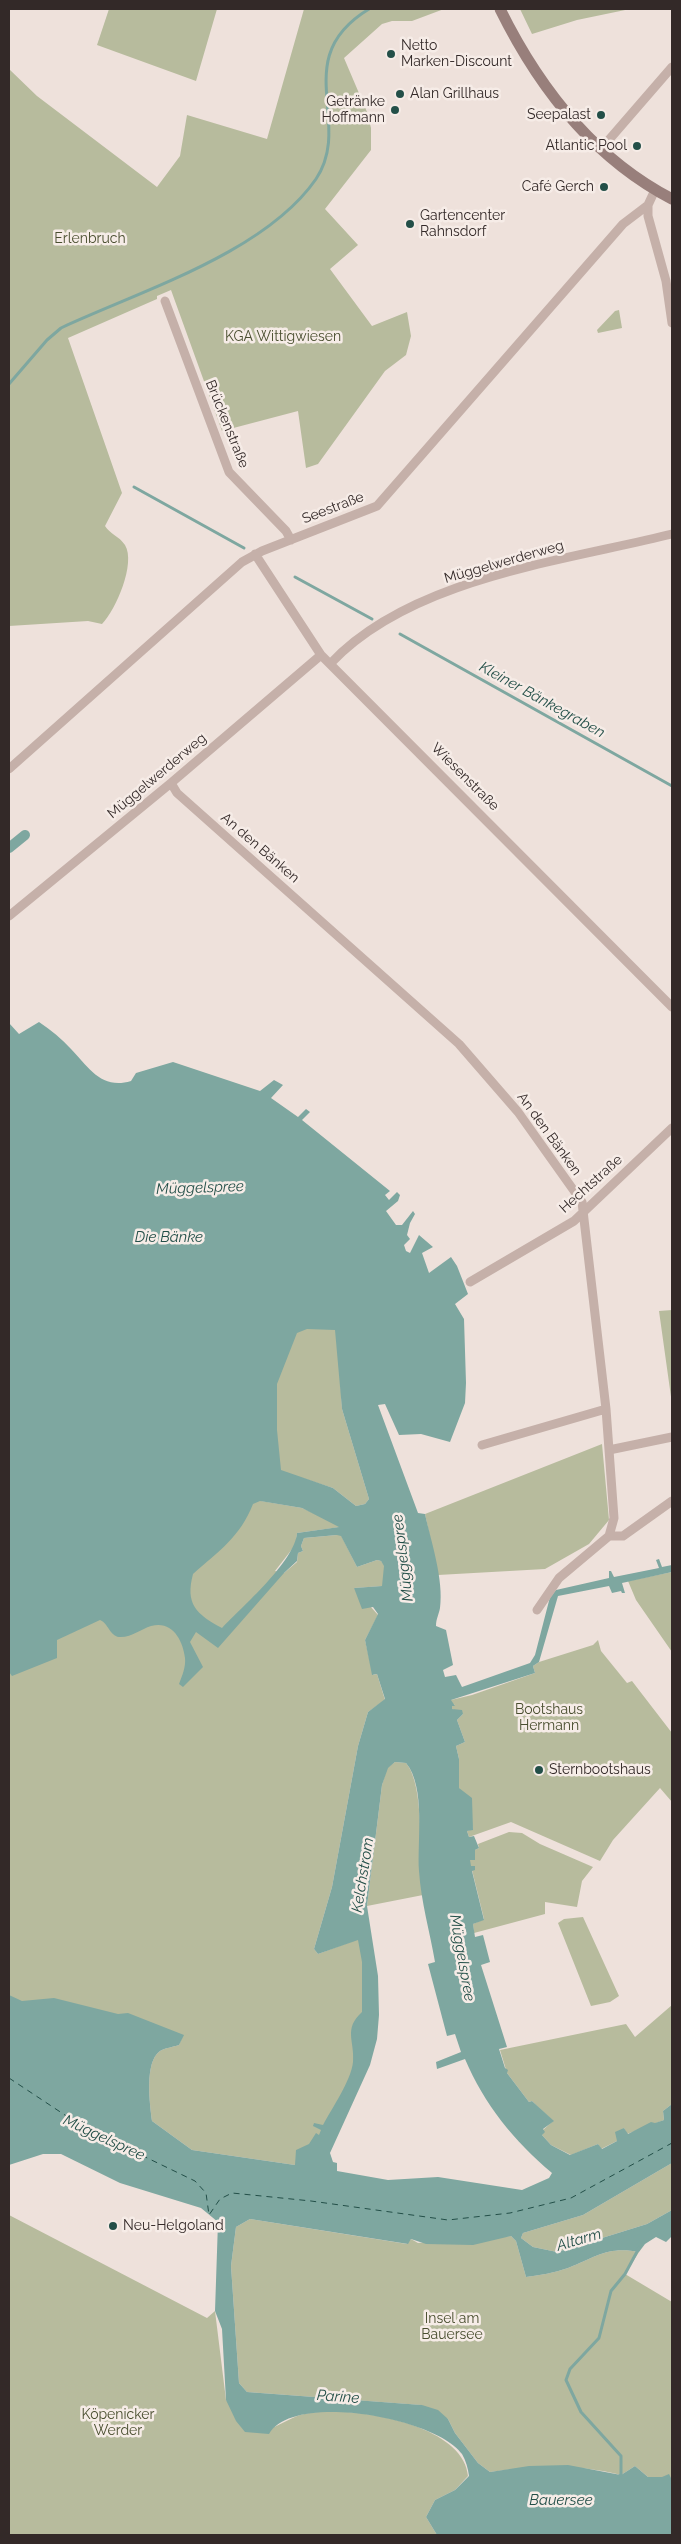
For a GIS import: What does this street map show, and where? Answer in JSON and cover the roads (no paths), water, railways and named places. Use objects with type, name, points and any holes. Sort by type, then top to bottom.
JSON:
[{"type":"main road","points":[[500,9],[515,38],[551,95],[583,132],[617,164],[655,190],[672,199]]},
{"type":"street","points":[[601,149],[672,67]]},
{"type":"street","points":[[655,190],[648,205],[648,216],[666,281],[672,323]]},
{"type":"street","name":"Seestraße","points":[[9,769],[229,573],[255,554],[368,510],[385,498],[624,224],[648,205]]},
{"type":"street","name":"Brückenstraße","points":[[165,301],[229,472],[286,531],[291,540]]},
{"type":"street","name":"Müggelwerderweg","points":[[331,663],[377,625],[438,595],[500,574],[672,534]]},
{"type":"street","name":"Wiesenstraße","points":[[255,554],[321,655],[672,1007]]},
{"type":"street","name":"Müggelwerderweg","points":[[9,916],[171,783],[321,655]]},
{"type":"street","name":"An den Bänken","points":[[171,783],[177,793],[190,805],[459,1044],[518,1112],[582,1202],[606,1409],[614,1509],[609,1536]]},
{"type":"street","name":"Hechtstraße","points":[[470,1282],[574,1221],[672,1128]]},
{"type":"street","points":[[482,1445],[606,1409]]},
{"type":"street","points":[[609,1450],[672,1437]]},
{"type":"street","points":[[537,1610],[559,1578],[609,1536],[623,1536],[672,1501]]},
{"type":"water","points":[[39,1022],[64,1042],[97,1076],[112,1082],[131,1081],[136,1073],[173,1062],[260,1091],[274,1080],[283,1085],[271,1098],[298,1117],[306,1109],[310,1112],[302,1120],[390,1191],[385,1195],[389,1200],[397,1192],[400,1195],[398,1201],[386,1211],[396,1225],[402,1225],[413,1211],[415,1214],[407,1235],[410,1239],[404,1245],[406,1251],[410,1253],[419,1235],[433,1247],[422,1253],[429,1273],[451,1257],[457,1266],[468,1294],[455,1304],[464,1319],[466,1383],[465,1403],[450,1442],[421,1434],[399,1435],[385,1404],[378,1405],[418,1513],[425,1514],[439,1573],[441,1597],[436,1626],[446,1630],[453,1665],[443,1670],[445,1677],[456,1675],[462,1687],[530,1663],[535,1655],[550,1597],[556,1590],[609,1578],[609,1571],[611,1571],[614,1577],[659,1568],[656,1560],[659,1559],[662,1567],[672,1565],[672,1572],[622,1583],[625,1593],[621,1591],[612,1593],[609,1586],[558,1596],[539,1662],[533,1666],[535,1673],[451,1700],[455,1706],[452,1706],[452,1709],[462,1710],[463,1714],[457,1720],[465,1742],[456,1746],[459,1759],[459,1788],[472,1798],[473,1830],[467,1831],[469,1837],[474,1836],[479,1848],[475,1850],[475,1860],[470,1860],[471,1866],[475,1866],[475,1870],[472,1871],[484,1920],[473,1924],[475,1937],[483,1935],[490,1962],[481,1965],[507,2047],[499,2049],[505,2068],[508,2070],[507,2073],[529,2102],[532,2101],[554,2121],[543,2129],[545,2132],[542,2135],[551,2145],[570,2155],[598,2144],[602,2149],[617,2141],[615,2132],[624,2128],[628,2134],[651,2122],[655,2123],[664,2120],[663,2111],[672,2104],[672,2163],[583,2215],[523,2233],[521,2238],[533,2247],[557,2252],[647,2224],[672,2210],[672,2236],[666,2242],[656,2237],[645,2244],[639,2252],[619,2250],[602,2254],[563,2270],[526,2277],[516,2241],[511,2236],[473,2245],[426,2244],[411,2239],[408,2244],[250,2219],[236,2227],[231,2266],[239,2383],[247,2392],[422,2405],[438,2410],[448,2419],[455,2433],[478,2463],[490,2472],[529,2466],[568,2465],[621,2475],[635,2466],[648,2477],[662,2477],[669,2474],[672,2480],[672,2535],[437,2535],[426,2517],[435,2500],[455,2490],[469,2476],[462,2454],[448,2441],[425,2430],[396,2421],[365,2414],[334,2412],[306,2414],[283,2421],[269,2434],[245,2432],[236,2421],[226,2400],[222,2329],[215,2311],[218,2222],[201,2208],[120,2183],[61,2154],[43,2154],[9,2165],[9,1995],[22,2001],[54,1998],[118,2014],[128,2013],[184,2035],[179,2045],[160,2051],[152,2064],[149,2084],[152,2121],[192,2150],[295,2165],[296,2150],[309,2144],[316,2133],[319,2135],[321,2130],[313,2126],[314,2123],[323,2125],[345,2086],[352,2069],[351,2030],[356,2018],[362,2012],[362,1962],[358,1940],[318,1954],[314,1949],[332,1887],[358,1746],[368,1712],[385,1699],[377,1674],[372,1675],[365,1640],[378,1614],[373,1607],[362,1609],[354,1588],[382,1586],[384,1566],[381,1561],[377,1560],[357,1567],[341,1536],[337,1535],[304,1538],[301,1546],[303,1551],[298,1553],[297,1561],[284,1573],[218,1648],[196,1632],[190,1642],[203,1667],[183,1687],[179,1684],[184,1671],[184,1651],[175,1633],[165,1626],[158,1625],[128,1636],[119,1637],[113,1634],[100,1620],[57,1640],[57,1658],[12,1676],[9,1672],[9,1023],[19,1034]],"holes":[[[307,1329],[335,1330],[342,1409],[369,1499],[365,1504],[356,1506],[333,1488],[281,1470],[277,1430],[277,1384],[297,1333]],[[260,1501],[302,1508],[339,1527],[297,1533],[294,1544],[278,1570],[222,1628],[205,1618],[195,1607],[190,1593],[193,1574],[235,1535],[248,1516],[253,1504]],[[395,1762],[406,1763],[412,1773],[416,1786],[419,1815],[420,1883],[435,1962],[428,1964],[447,2036],[455,2034],[461,2052],[436,2062],[437,2069],[465,2059],[481,2091],[501,2121],[525,2148],[552,2173],[549,2178],[522,2190],[438,2177],[388,2180],[337,2171],[337,2163],[333,2162],[330,2153],[370,2065],[377,2039],[379,2015],[378,1976],[367,1906],[382,1785],[388,1768]]]},
{"type":"waterway","points":[[9,384],[47,340],[61,328],[163,284],[234,249],[266,228],[294,205],[316,179],[326,157],[329,135],[326,91],[327,69],[332,48],[345,28],[369,9]]},
{"type":"waterway","name":"Kleiner Bänkegraben","points":[[134,487],[244,548]]},
{"type":"waterway","name":"Kleiner Bänkegraben","points":[[295,577],[372,619]]},
{"type":"waterway","name":"Kleiner Bänkegraben","points":[[400,634],[672,786]]},
{"type":"waterway","points":[[9,848],[25,835]]},
{"type":"waterway","points":[[619,2476],[621,2475],[621,2456],[581,2412],[566,2380],[570,2369],[599,2338],[611,2291],[625,2274],[639,2248]]},
{"type":"place","name":"Netto Marken-Discount","points":[[391,54]]},
{"type":"place","name":"Alan Grillhaus","points":[[400,94]]},
{"type":"place","name":"Getränke Hoffmann","points":[[395,110]]},
{"type":"place","name":"Seepalast","points":[[601,115]]},
{"type":"place","name":"Atlantic Pool","points":[[637,146]]},
{"type":"place","name":"Café Gerch","points":[[604,187]]},
{"type":"place","name":"Gartencenter Rahnsdorf","points":[[410,224]]},
{"type":"place","name":"Sternbootshaus","points":[[539,1770]]},
{"type":"place","name":"Neu-Helgoland","points":[[113,2226]]},
{"type":"park label","name":"Erlenbruch","points":[[90,239]]},
{"type":"park label","name":"KGA Wittigwiesen","points":[[283,337]]},
{"type":"park label","name":"Bootshaus Hermann","points":[[549,1718]]},
{"type":"park label","name":"Insel am Bauersee","points":[[452,2328]]},
{"type":"park label","name":"Köpenicker Werder","points":[[118,2424]]},
{"type":"water label","name":"Müggelspree","points":[[200,1188]]},
{"type":"water label","name":"Die Bänke","points":[[169,1237]]},
{"type":"water label","name":"Müggelspree","points":[[403,1558]]},
{"type":"water label","name":"Kelchstrom","points":[[363,1875]]},
{"type":"water label","name":"Müggelspree","points":[[462,1958]]},
{"type":"water label","name":"Müggelspree","points":[[104,2138]]},
{"type":"water label","name":"Altarm","points":[[579,2240]]},
{"type":"water label","name":"Parine","points":[[338,2397]]},
{"type":"water label","name":"Bauersee","points":[[561,2500]]}]
